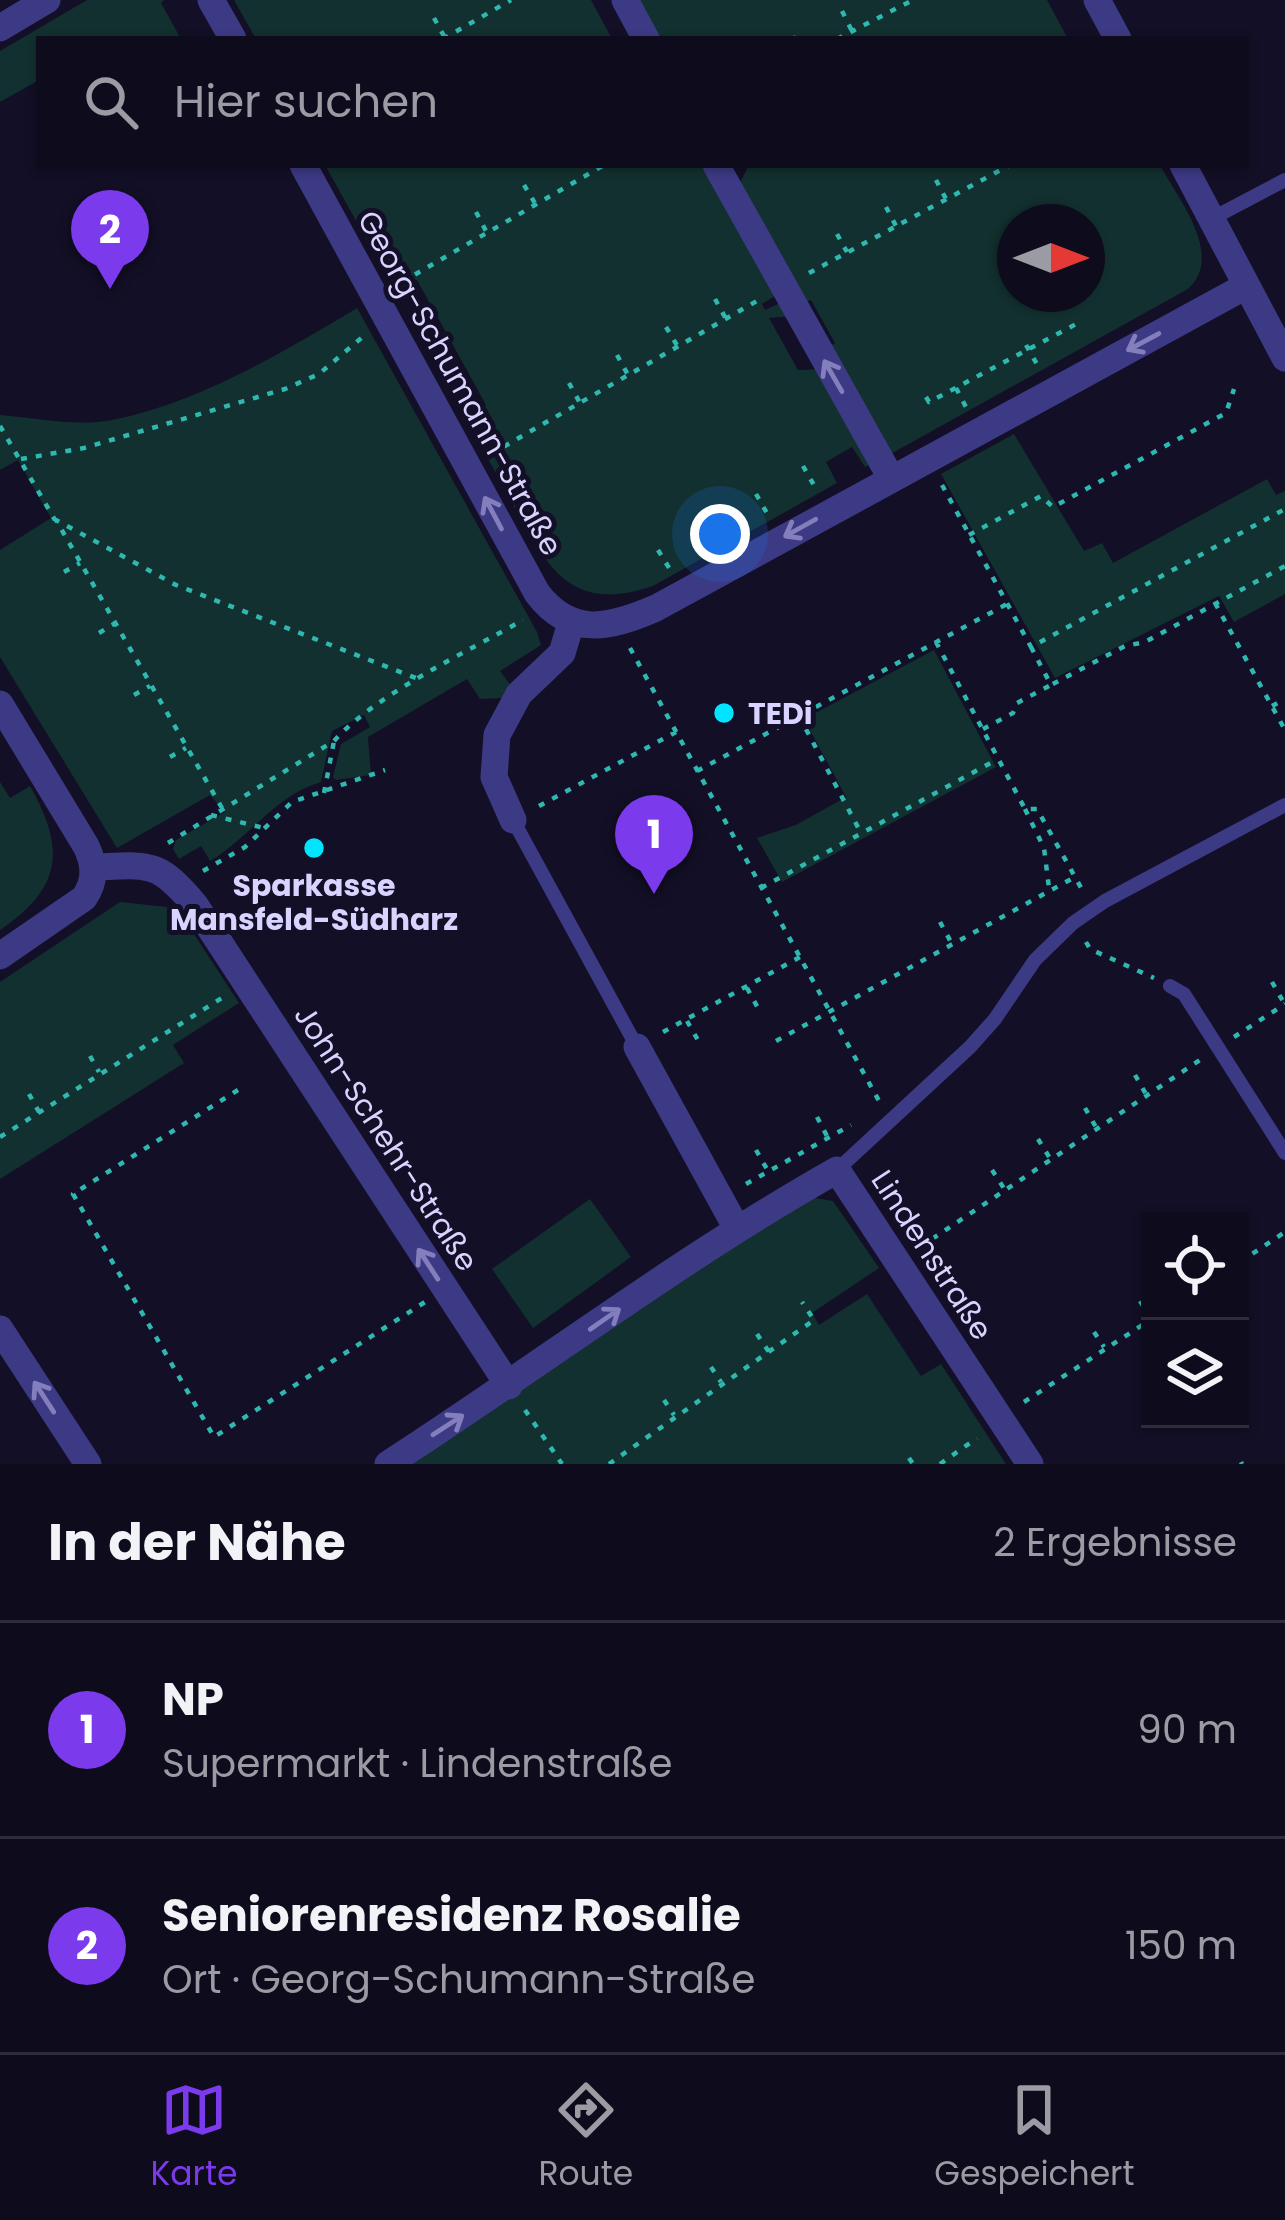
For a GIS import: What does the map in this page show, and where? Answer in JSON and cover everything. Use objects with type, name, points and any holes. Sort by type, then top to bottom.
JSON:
[{"type":"street","points":[[0,28],[47,0]]},
{"type":"street","points":[[212,0],[231,36]]},
{"type":"street","points":[[625,0],[644,36]]},
{"type":"street","points":[[1097,0],[1116,36]]},
{"type":"street","name":"Georg-Schumann-Straße","points":[[305,168],[547,605],[572,623]]},
{"type":"street","points":[[718,168],[891,478]]},
{"type":"street","points":[[1185,168],[1285,358]]},
{"type":"street","points":[[513,820],[494,779],[497,735],[518,694],[562,653],[572,623],[620,621],[656,608],[1246,286]]},
{"type":"street","points":[[0,704],[85,844],[93,867],[92,886],[84,898],[0,956]]},
{"type":"street","points":[[93,867],[148,865]]},
{"type":"street","name":"John-Schehr-Straße","points":[[148,865],[185,894],[508,1386]]},
{"type":"street","points":[[637,1046],[736,1227]]},
{"type":"street","name":"Lindenstraße","points":[[508,1386],[736,1227],[836,1170],[1030,1464]]},
{"type":"street","points":[[0,1329],[88,1464]]},
{"type":"street","points":[[388,1464],[508,1386]]},
{"type":"lane","points":[[1211,219],[1285,180]]},
{"type":"lane","points":[[836,1170],[885,1113],[970,1047],[1040,954],[1093,909],[1285,805]]},
{"type":"lane","points":[[513,820],[637,1046]]},
{"type":"lane","points":[[1170,986],[1184,994],[1285,1153]]},
{"type":"path","points":[[488,0],[494,10]]},
{"type":"path","points":[[448,36],[511,0]]},
{"type":"path","points":[[844,36],[900,3],[914,0]]},
{"type":"path","points":[[842,11],[852,32]]},
{"type":"path","points":[[434,18],[443,36]]},
{"type":"path","points":[[580,168],[584,177]]},
{"type":"path","points":[[21,459],[84,448],[285,389],[319,374],[381,309],[488,233],[599,168]]},
{"type":"path","points":[[991,168],[994,174]]},
{"type":"path","points":[[469,467],[782,287],[1005,168]]},
{"type":"path","points":[[936,180],[946,200]]},
{"type":"path","points":[[524,185],[536,205]]},
{"type":"path","points":[[886,207],[896,226]]},
{"type":"path","points":[[476,212],[488,233]]},
{"type":"path","points":[[836,234],[847,252]]},
{"type":"path","points":[[715,299],[726,319]]},
{"type":"path","points":[[926,397],[929,402],[1078,323],[1076,319]]},
{"type":"path","points":[[666,327],[678,347]]},
{"type":"path","points":[[617,355],[628,375]]},
{"type":"path","points":[[569,383],[580,403]]},
{"type":"path","points":[[969,535],[1041,496],[1052,508],[1226,413],[1234,389]]},
{"type":"path","points":[[0,426],[222,808]]},
{"type":"path","points":[[928,458],[1051,685]]},
{"type":"path","points":[[803,466],[820,496]]},
{"type":"path","points":[[756,494],[772,523]]},
{"type":"path","points":[[1031,647],[1285,509]]},
{"type":"path","points":[[56,520],[176,586],[421,680]]},
{"type":"path","points":[[707,522],[723,550]]},
{"type":"path","points":[[658,550],[674,577]]},
{"type":"path","points":[[64,572],[81,562]]},
{"type":"path","points":[[981,730],[1013,713],[1016,703],[1125,646],[1144,642],[1285,566]]},
{"type":"path","points":[[697,771],[1007,604]]},
{"type":"path","points":[[1215,604],[1285,730]]},
{"type":"path","points":[[148,865],[173,837],[547,605]]},
{"type":"path","points":[[620,621],[676,733],[885,1113],[828,1138],[720,1198]]},
{"type":"path","points":[[98,633],[116,623]]},
{"type":"path","points":[[936,642],[1044,848],[1050,891]]},
{"type":"path","points":[[134,695],[151,685]]},
{"type":"path","points":[[1272,706],[1285,698]]},
{"type":"path","points":[[799,716],[862,833]]},
{"type":"path","points":[[513,820],[676,733]]},
{"type":"path","points":[[324,793],[334,741]]},
{"type":"path","points":[[170,757],[187,747]]},
{"type":"path","points":[[761,888],[996,760]]},
{"type":"path","points":[[185,894],[267,829],[292,802],[385,770]]},
{"type":"path","points":[[1024,809],[1037,809],[1093,909]]},
{"type":"path","points":[[212,814],[267,829]]},
{"type":"path","points":[[776,1041],[1075,877]]},
{"type":"path","points":[[940,922],[952,944]]},
{"type":"path","points":[[1090,949],[1170,986]]},
{"type":"path","points":[[637,1046],[800,957]]},
{"type":"path","points":[[898,1261],[1285,1004],[1272,982]]},
{"type":"path","points":[[0,1137],[245,983]]},
{"type":"path","points":[[746,987],[759,1010]]},
{"type":"path","points":[[686,1019],[699,1042]]},
{"type":"path","points":[[89,1056],[100,1074]]},
{"type":"path","points":[[1135,1075],[1148,1096]]},
{"type":"path","points":[[238,1090],[74,1194],[214,1437],[445,1289]]},
{"type":"path","points":[[28,1094],[40,1112]]},
{"type":"path","points":[[1084,1108],[1098,1130]]},
{"type":"path","points":[[817,1117],[828,1138]]},
{"type":"path","points":[[1038,1139],[1051,1160]]},
{"type":"path","points":[[756,1150],[768,1171]]},
{"type":"path","points":[[992,1170],[1006,1191]]},
{"type":"path","points":[[1249,1256],[1285,1232]]},
{"type":"path","points":[[609,1464],[814,1320],[802,1302]]},
{"type":"path","points":[[940,1464],[1147,1320]]},
{"type":"path","points":[[1094,1332],[1105,1349]]},
{"type":"path","points":[[757,1334],[769,1352]]},
{"type":"path","points":[[711,1367],[722,1384]]},
{"type":"path","points":[[508,1386],[562,1464]]},
{"type":"path","points":[[664,1400],[675,1418]]},
{"type":"green space","points":[[87,0],[164,0],[161,3],[179,36],[36,36],[36,82],[0,102],[0,51]]},
{"type":"green space","points":[[234,0],[591,0],[610,36],[254,36]]},
{"type":"green space","points":[[631,0],[1047,0],[1066,36],[650,36]]},
{"type":"green space","points":[[327,168],[712,168],[780,293],[762,304],[765,310],[785,301],[793,316],[769,318],[798,370],[823,369],[875,462],[865,467],[852,447],[826,462],[837,483],[653,586],[626,593],[583,590],[567,581],[540,551],[465,417],[486,405],[417,280],[395,291]]},
{"type":"green space","points":[[748,168],[1162,168],[1195,227],[1202,260],[1188,289],[887,456],[826,349],[835,343],[811,300],[801,304],[736,191]]},
{"type":"green space","points":[[357,308],[541,645],[500,671],[512,687],[502,698],[480,699],[467,679],[368,737],[371,775],[333,777],[341,744],[370,727],[364,715],[332,731],[321,782],[290,797],[210,861],[201,846],[179,859],[173,849],[176,840],[225,812],[210,795],[117,848],[0,657],[0,550],[51,518],[18,460],[0,470],[0,415],[84,423],[144,412],[239,374]]},
{"type":"green space","points":[[1014,434],[1084,551],[1102,543],[1113,563],[1267,479],[1276,495],[1285,491],[1285,594],[1234,622],[1219,596],[1055,678],[941,474]]},
{"type":"green space","points":[[934,650],[996,767],[782,882],[757,838],[796,825],[846,797],[804,719]]},
{"type":"green space","points":[[0,782],[10,798],[30,786],[53,849],[52,866],[36,899],[0,930]]},
{"type":"green space","points":[[120,902],[177,908],[239,1003],[173,1045],[184,1063],[0,1179],[0,982]]},
{"type":"green space","points":[[809,1197],[833,1201],[879,1268],[812,1313],[819,1325],[867,1294],[921,1376],[941,1364],[1006,1464],[402,1464]]},
{"type":"green space","points":[[590,1199],[631,1257],[533,1328],[492,1269]]},
{"type":"place","name":"Seniorenresidenz Rosalie","points":[[110,289]]},
{"type":"place","name":"TEDi","points":[[724,713]]},
{"type":"place","name":"Sparkasse Mansfeld-Südharz","points":[[314,848]]},
{"type":"place","name":"NP","points":[[654,894]]}]
